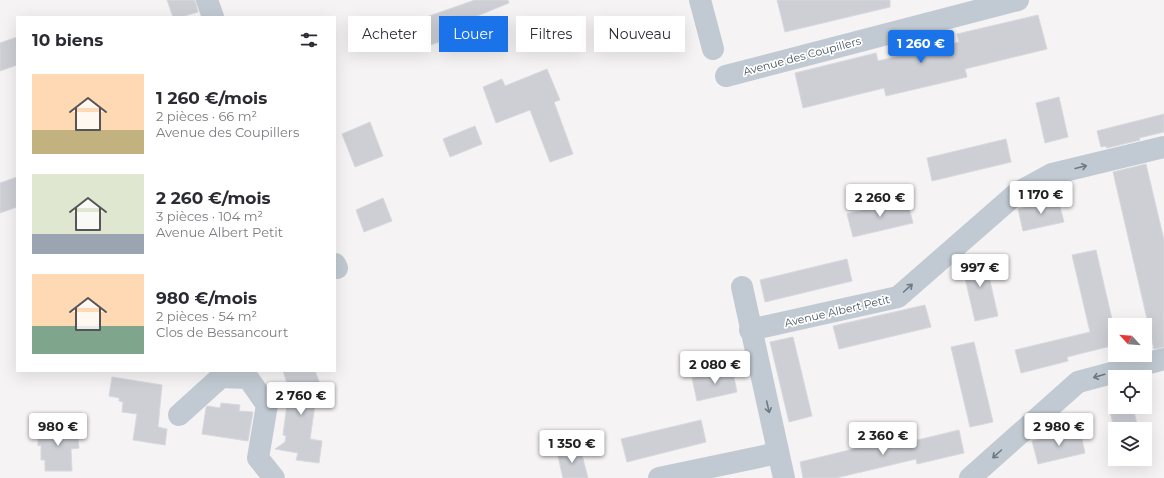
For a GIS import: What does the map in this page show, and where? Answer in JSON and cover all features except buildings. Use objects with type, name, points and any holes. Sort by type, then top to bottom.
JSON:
[{"type":"street","points":[[207,0],[213,16]]},
{"type":"street","points":[[700,0],[713,48]]},
{"type":"street","name":"Avenue des Coupillers","points":[[726,76],[1018,0]]},
{"type":"street","name":"Avenue Albert Petit","points":[[750,330],[898,297],[952,249],[1023,190],[1052,174],[1164,146]]},
{"type":"street","points":[[742,287],[750,330],[784,478]]},
{"type":"street","points":[[970,478],[1078,382],[1164,359]]},
{"type":"street","points":[[179,415],[221,376],[248,378],[267,405],[258,458],[274,478]]},
{"type":"street","points":[[659,478],[778,453]]}]
